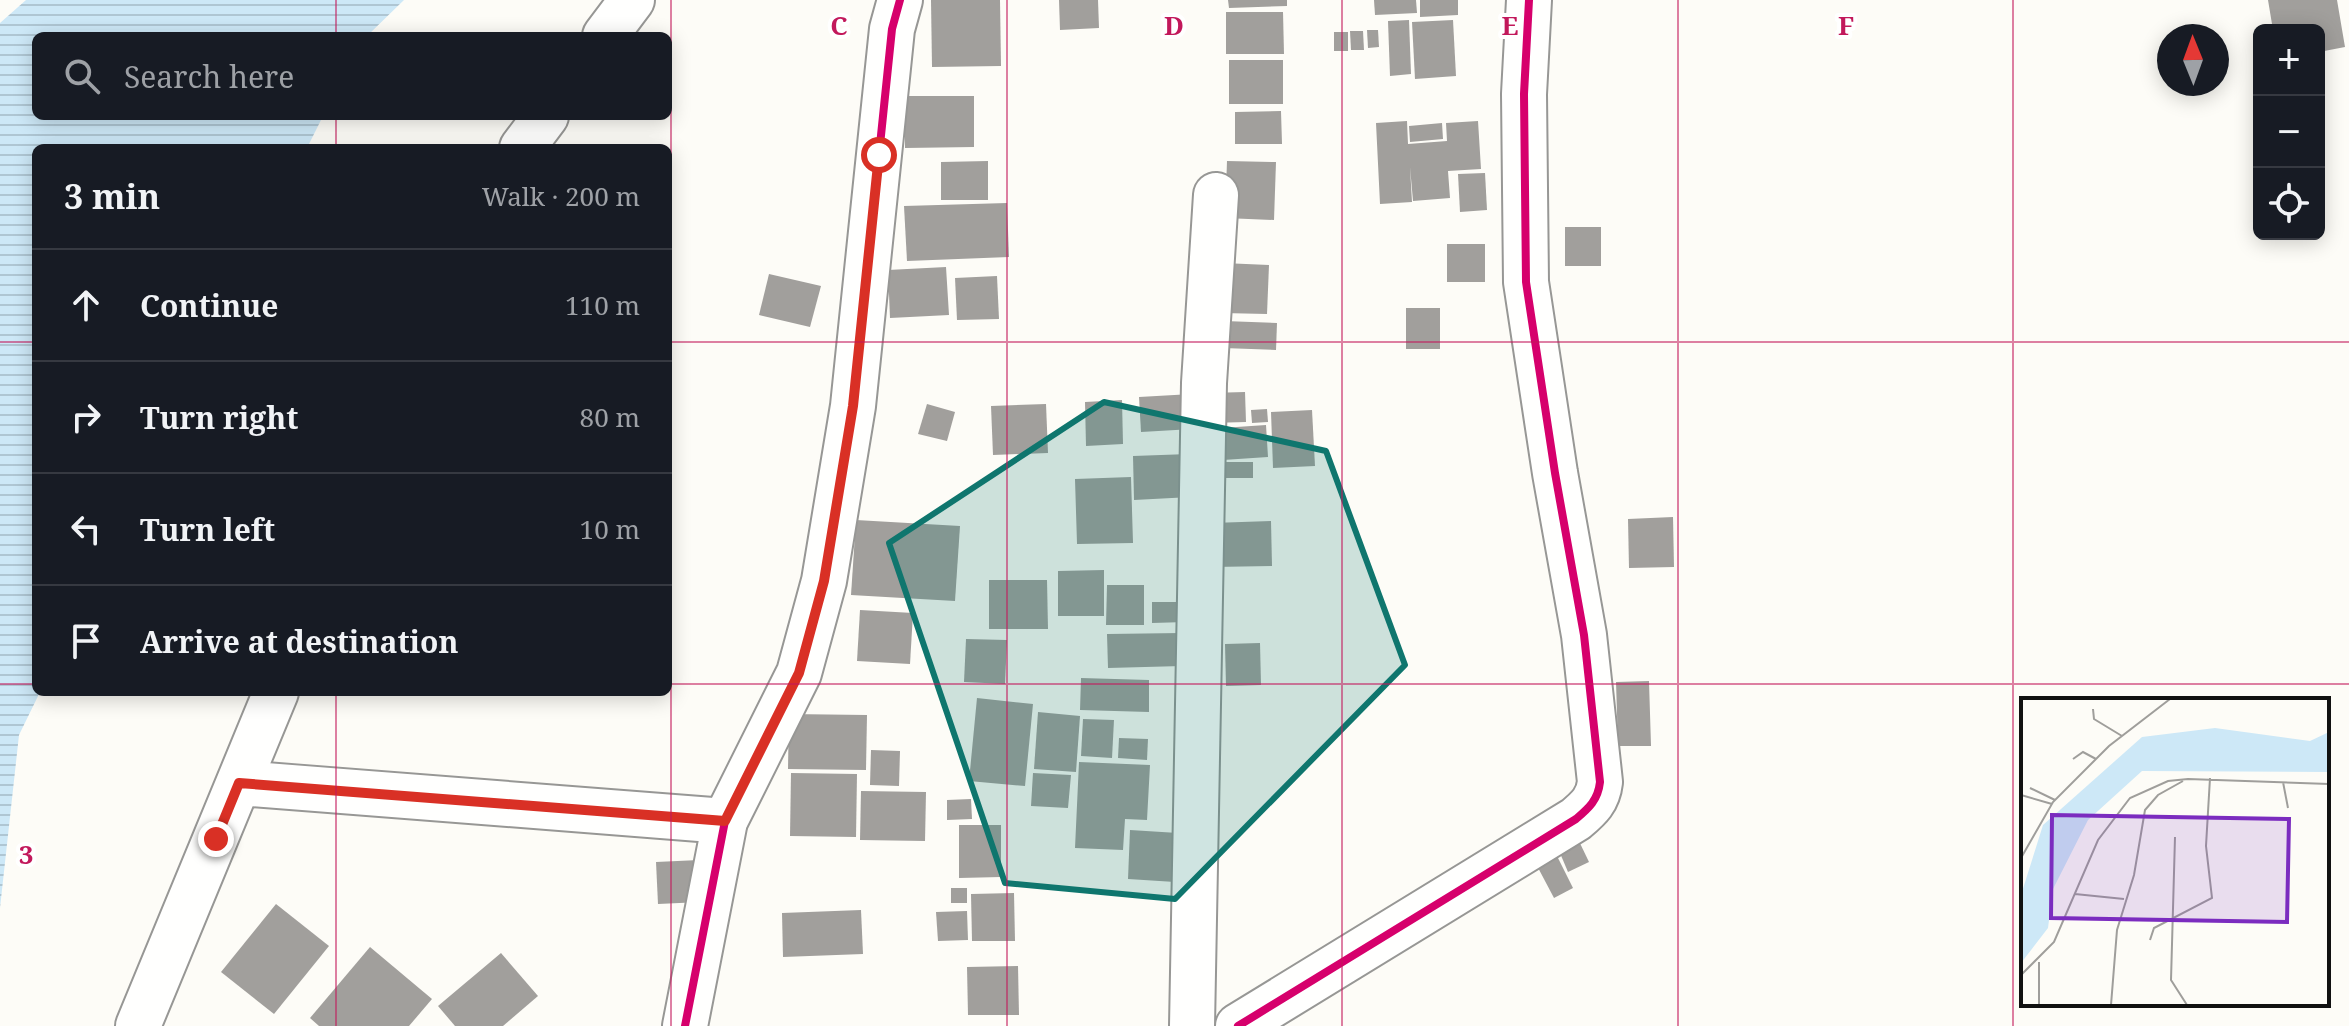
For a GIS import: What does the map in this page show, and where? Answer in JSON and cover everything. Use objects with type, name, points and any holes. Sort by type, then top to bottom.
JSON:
[{"type":"street","points":[[608,32],[632,0]]},
{"type":"street","points":[[685,1026],[725,821],[799,673],[824,581],[853,406],[892,29],[900,0]]},
{"type":"street","points":[[1238,1026],[1576,819],[1598,795],[1600,782],[1584,635],[1526,282],[1524,94],[1529,0]]},
{"type":"street","points":[[525,144],[543,120]]},
{"type":"street","points":[[1192,1026],[1204,383],[1216,195]]},
{"type":"street","points":[[138,1026],[274,696]]},
{"type":"street","points":[[239,783],[725,821]]},
{"type":"highlighted area","points":[[1104,402],[1326,451],[1405,665],[1175,899],[1005,883],[889,543]]},
{"type":"water","points":[[26,0],[404,0],[371,32],[32,32],[32,120],[321,120],[309,144],[32,144],[32,696],[38,696],[19,735],[0,908],[0,23]]},
{"type":"building","points":[[931,0],[1000,0],[1001,66],[932,67]]},
{"type":"building","points":[[1059,0],[1098,0],[1099,28],[1060,30]]},
{"type":"building","points":[[1228,0],[1287,0],[1287,6],[1229,8]]},
{"type":"building","points":[[1374,0],[1416,0],[1417,13],[1375,15]]},
{"type":"building","points":[[1420,0],[1458,0],[1458,15],[1420,17]]},
{"type":"building","points":[[2268,0],[2337,0],[2345,47],[2325,51],[2325,24],[2272,24]]},
{"type":"building","points":[[1226,12],[1283,12],[1284,54],[1226,54]]},
{"type":"building","points":[[1409,20],[1411,74],[1390,76],[1388,21]]},
{"type":"building","points":[[1453,20],[1456,76],[1415,79],[1412,22]]},
{"type":"building","points":[[1367,30],[1378,30],[1379,47],[1368,48]]},
{"type":"building","points":[[1350,31],[1363,31],[1364,50],[1351,50]]},
{"type":"building","points":[[1334,32],[1348,32],[1348,51],[1334,51]]},
{"type":"building","points":[[1229,60],[1283,60],[1283,104],[1229,104]]},
{"type":"building","points":[[905,96],[974,96],[974,147],[905,148]]},
{"type":"building","points":[[1281,111],[1282,144],[1235,144],[1235,112]]},
{"type":"building","points":[[1407,121],[1408,144],[1447,141],[1446,123],[1478,121],[1481,169],[1448,171],[1450,198],[1413,201],[1410,167],[1412,202],[1380,204],[1376,123]]},
{"type":"building","points":[[1442,123],[1443,139],[1410,142],[1409,126]]},
{"type":"building","points":[[988,161],[988,200],[941,200],[941,162]]},
{"type":"building","points":[[1227,161],[1276,162],[1274,220],[1225,218]]},
{"type":"building","points":[[1485,173],[1487,210],[1460,212],[1458,174]]},
{"type":"building","points":[[1007,203],[1009,257],[907,261],[904,206]]},
{"type":"building","points":[[1565,227],[1601,227],[1601,266],[1565,266]]},
{"type":"building","points":[[1447,244],[1485,244],[1485,282],[1447,282]]},
{"type":"building","points":[[1223,263],[1269,265],[1267,314],[1222,313]]},
{"type":"building","points":[[946,267],[949,315],[890,318],[888,270]]},
{"type":"building","points":[[769,274],[821,286],[810,327],[759,315]]},
{"type":"building","points":[[997,276],[999,319],[957,320],[955,278]]},
{"type":"building","points":[[1406,308],[1440,308],[1440,349],[1406,349]]},
{"type":"building","points":[[1224,321],[1277,323],[1276,350],[1223,348]]},
{"type":"building","points":[[1245,392],[1246,422],[1210,423],[1209,393]]},
{"type":"building","points":[[1192,394],[1193,429],[1141,432],[1139,397]]},
{"type":"building","points":[[1122,400],[1123,444],[1086,446],[1085,402]]},
{"type":"building","points":[[927,404],[955,412],[947,441],[918,434]]},
{"type":"building","points":[[1046,404],[1048,453],[993,455],[991,406]]},
{"type":"building","points":[[1267,409],[1268,422],[1252,423],[1251,410]]},
{"type":"building","points":[[1312,410],[1315,466],[1273,468],[1271,412]]},
{"type":"building","points":[[1266,425],[1268,457],[1208,461],[1207,429]]},
{"type":"building","points":[[1189,454],[1191,497],[1134,500],[1133,456]]},
{"type":"building","points":[[1226,462],[1253,462],[1253,478],[1226,478]]},
{"type":"building","points":[[1131,477],[1133,543],[1077,544],[1075,479]]},
{"type":"building","points":[[1673,517],[1674,567],[1629,568],[1628,519]]},
{"type":"building","points":[[856,520],[960,526],[955,601],[851,595]]},
{"type":"building","points":[[1271,521],[1272,566],[1213,567],[1212,523]]},
{"type":"building","points":[[1104,570],[1104,616],[1058,616],[1058,571]]},
{"type":"building","points":[[989,580],[1047,580],[1048,629],[989,629]]},
{"type":"building","points":[[1107,585],[1144,585],[1144,625],[1106,625]]},
{"type":"building","points":[[1152,602],[1185,602],[1186,622],[1152,623]]},
{"type":"building","points":[[860,610],[913,613],[910,664],[857,661]]},
{"type":"building","points":[[1181,633],[1182,666],[1108,668],[1107,634]]},
{"type":"building","points":[[966,639],[1007,640],[1005,684],[964,682]]},
{"type":"building","points":[[1260,643],[1261,685],[1226,686],[1225,644]]},
{"type":"building","points":[[1081,678],[1149,680],[1149,712],[1080,710]]},
{"type":"building","points":[[1649,681],[1651,746],[1618,746],[1616,682]]},
{"type":"building","points":[[977,698],[1033,704],[1025,786],[969,781]]},
{"type":"building","points":[[1038,712],[1080,716],[1076,772],[1034,769]]},
{"type":"building","points":[[789,714],[867,715],[866,770],[788,769]]},
{"type":"building","points":[[1083,719],[1114,720],[1112,758],[1081,756]]},
{"type":"building","points":[[1119,738],[1148,739],[1147,760],[1118,758]]},
{"type":"building","points":[[871,750],[900,751],[899,786],[870,785]]},
{"type":"building","points":[[1079,762],[1150,765],[1147,820],[1125,819],[1123,850],[1075,848]]},
{"type":"building","points":[[791,773],[857,774],[856,837],[790,836]]},
{"type":"building","points":[[1033,773],[1071,775],[1068,808],[1031,806]]},
{"type":"building","points":[[861,791],[926,792],[925,841],[860,840]]},
{"type":"building","points":[[971,799],[972,819],[947,820],[947,800]]},
{"type":"building","points":[[959,825],[1001,825],[1001,877],[959,878]]},
{"type":"building","points":[[1130,830],[1178,833],[1175,882],[1128,879]]},
{"type":"building","points":[[1577,837],[1589,862],[1568,872],[1557,846]]},
{"type":"building","points":[[1555,852],[1573,888],[1554,898],[1535,862]]},
{"type":"building","points":[[699,860],[701,902],[658,904],[656,862]]},
{"type":"building","points":[[951,888],[967,888],[967,903],[951,903]]},
{"type":"building","points":[[1014,893],[1015,941],[972,941],[971,894]]},
{"type":"building","points":[[276,904],[329,946],[274,1014],[221,972]]},
{"type":"building","points":[[861,910],[863,954],[783,957],[782,913]]},
{"type":"building","points":[[967,911],[968,940],[938,941],[936,912]]},
{"type":"building","points":[[370,947],[432,999],[409,1026],[319,1026],[310,1018]]},
{"type":"building","points":[[501,953],[538,996],[503,1026],[455,1026],[438,1006]]},
{"type":"building","points":[[1018,966],[1019,1015],[968,1015],[967,967]]},
{"type":"cycle path","points":[[685,1026],[725,821],[799,673],[824,581],[853,406],[892,29],[900,0]]},
{"type":"cycle path","points":[[1238,1026],[1576,819],[1592,803],[1599,788],[1584,635],[1526,282],[1524,94],[1529,0]]},
{"type":"route","points":[[216,839],[239,783],[725,821],[799,673],[824,581],[853,406],[879,155]]}]
